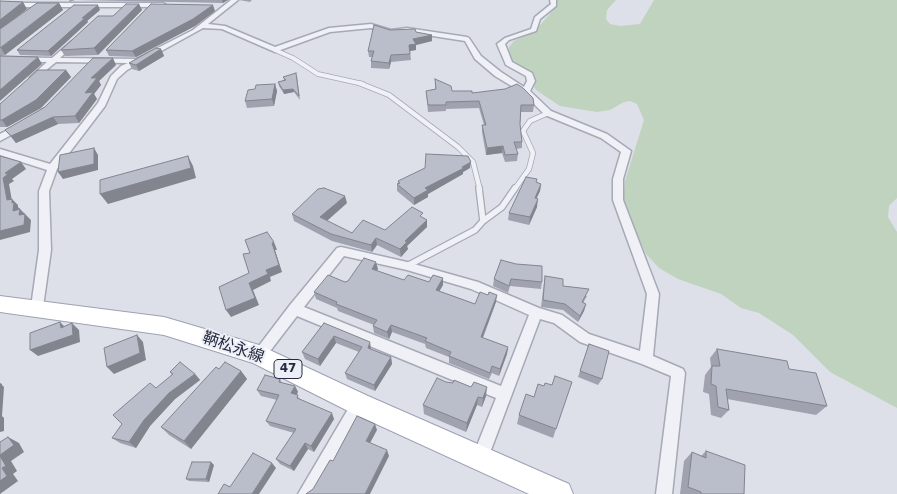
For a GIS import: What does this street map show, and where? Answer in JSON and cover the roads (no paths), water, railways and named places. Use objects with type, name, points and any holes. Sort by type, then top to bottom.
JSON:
[{"type":"main road","name":"鞆松永線","points":[[0,304],[37,307],[164,326],[202,336],[259,355],[359,404],[559,494]]},
{"type":"street","points":[[67,12],[81,0]]},
{"type":"street","points":[[37,307],[45,250],[44,191],[52,168],[102,104],[114,78],[124,68],[202,26],[222,7],[235,0]]},
{"type":"street","points":[[526,91],[530,81],[528,75],[509,63],[501,44],[507,39],[536,28],[537,18],[554,5],[553,0]]},
{"type":"street","points":[[0,5],[172,5]]},
{"type":"street","points":[[146,12],[153,5]]},
{"type":"street","points":[[31,11],[39,6]]},
{"type":"street","points":[[107,12],[113,6]]},
{"type":"street","points":[[202,26],[223,27],[275,50],[329,30],[371,26],[391,32],[407,30],[467,39],[478,57],[526,91],[548,113],[604,136],[626,151],[618,179],[618,200],[653,294],[646,359]]},
{"type":"street","points":[[27,84],[80,36]]},
{"type":"street","points":[[0,66],[4,59],[16,53]]},
{"type":"street","points":[[82,73],[106,53]]},
{"type":"street","points":[[4,59],[135,61]]},
{"type":"street","points":[[0,138],[28,122]]},
{"type":"street","points":[[0,152],[52,168]]},
{"type":"street","points":[[259,355],[341,251],[407,266],[474,285],[536,313],[558,319],[584,338],[646,359],[678,373],[664,494]]},
{"type":"street","points":[[294,309],[504,394]]},
{"type":"street","points":[[480,458],[536,313]]},
{"type":"street","points":[[306,494],[359,404]]},
{"type":"lane","points":[[275,50],[293,58],[318,74],[347,79],[374,87],[389,95],[458,147],[473,162],[482,200],[483,221]]},
{"type":"lane","points":[[407,266],[475,230],[483,221],[502,207],[529,169],[533,153],[523,131],[530,121],[548,113]]}]
